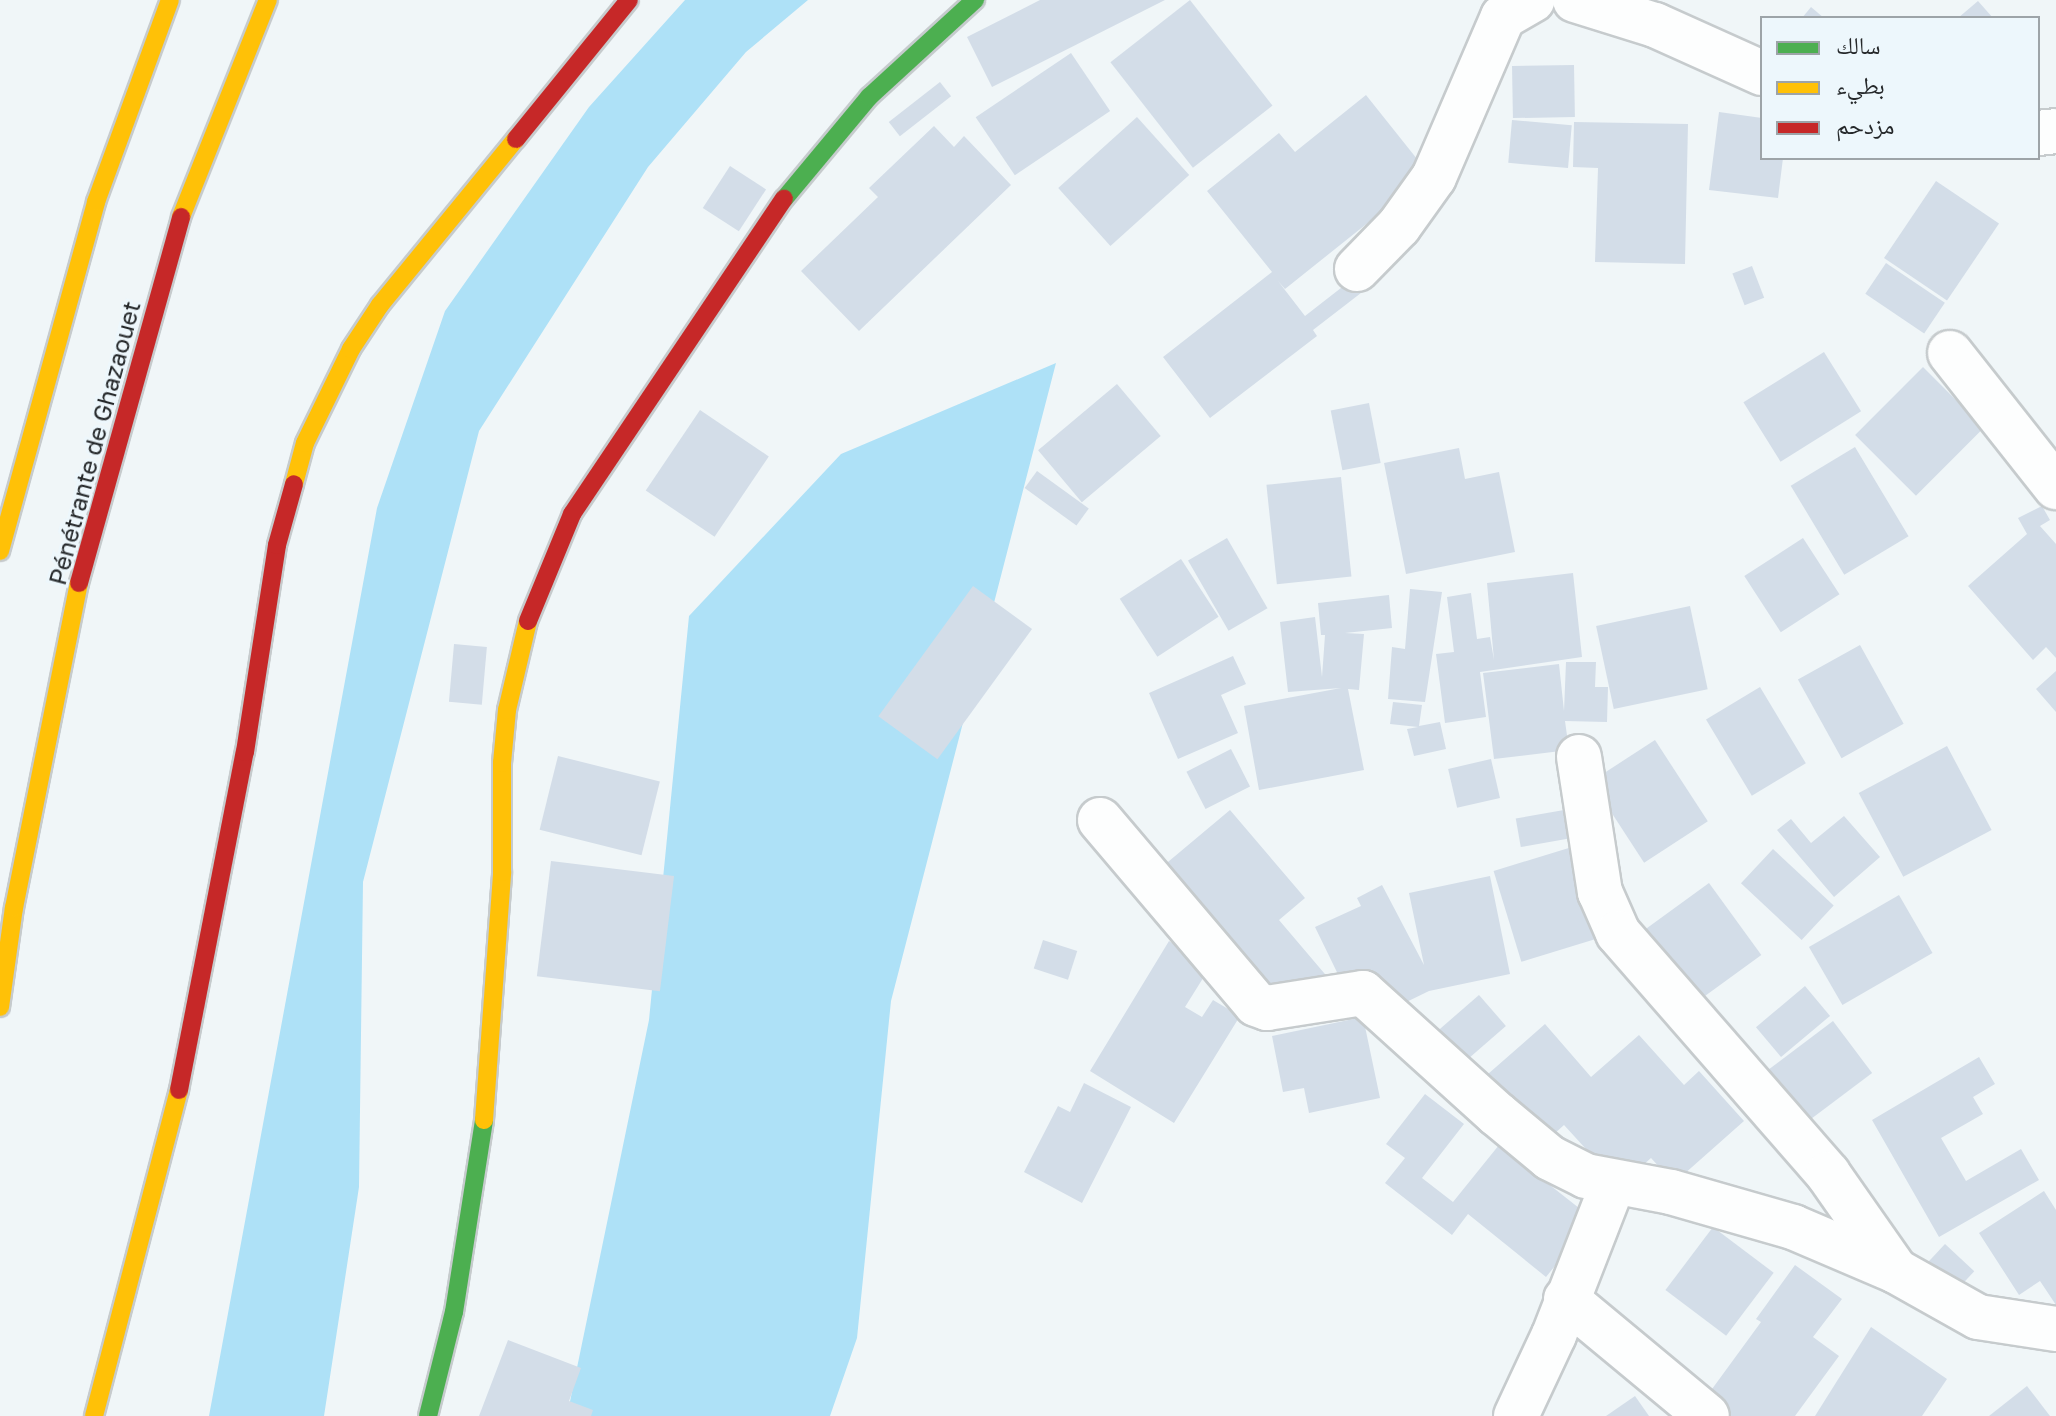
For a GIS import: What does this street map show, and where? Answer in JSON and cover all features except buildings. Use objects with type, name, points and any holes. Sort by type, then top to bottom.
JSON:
[{"type":"main road","points":[[0,551],[96,202],[170,0]]},
{"type":"main road","name":"Pénétrante de Ghazaouet","points":[[0,1007],[14,908],[90,531],[190,185],[268,0]]},
{"type":"main road","points":[[94,1416],[188,1051],[247,739],[277,545],[305,443],[339,372],[380,305],[629,0]]},
{"type":"main road","points":[[428,1416],[454,1312],[488,1091],[501,888],[502,763],[517,658],[531,608],[572,514],[771,214],[869,97],[975,0]]},
{"type":"street","points":[[1357,269],[1399,226],[1434,177],[1503,17],[1532,0]]},
{"type":"street","points":[[1575,0],[1655,25],[1760,72]]},
{"type":"street","points":[[1950,353],[2056,487]]},
{"type":"street","points":[[1579,757],[1600,892],[1618,933],[1828,1174],[1896,1271]]},
{"type":"street","points":[[1100,820],[1256,1004],[1267,1008],[1363,993],[1550,1158],[1613,1184],[1723,1205],[1793,1227],[1896,1271],[1978,1317],[2056,1329]]},
{"type":"street","points":[[1516,1416],[1613,1184]]},
{"type":"street","points":[[1566,1299],[1707,1416]]},
{"type":"shaded area","points":[[685,0],[808,0],[746,52],[648,167],[479,431],[363,882],[359,1187],[324,1416],[209,1416],[377,508],[445,311],[589,107]]},
{"type":"shaded area","points":[[1056,363],[891,1001],[857,1338],[830,1416],[567,1416],[649,1020],[689,616],[841,454]]},
{"type":"traffic: fast","points":[[784,199],[869,97],[975,0]]},
{"type":"traffic: fast","points":[[428,1416],[454,1312],[484,1120]]},
{"type":"traffic: slow","points":[[0,551],[96,202],[170,0]]},
{"type":"traffic: slow","points":[[181,217],[268,0]]},
{"type":"traffic: slow","points":[[294,484],[305,443],[351,349],[380,305],[516,139]]},
{"type":"traffic: slow","points":[[0,1007],[14,908],[79,583]]},
{"type":"traffic: slow","points":[[484,1120],[502,872],[502,763],[507,710],[528,621]]},
{"type":"traffic: slow","points":[[94,1416],[179,1090]]},
{"type":"traffic: jam","points":[[516,139],[629,0]]},
{"type":"traffic: jam","points":[[528,621],[572,514],[784,199]]},
{"type":"traffic: jam","points":[[79,583],[181,217]]},
{"type":"traffic: jam","points":[[179,1090],[245,752],[277,545],[294,484]]}]
